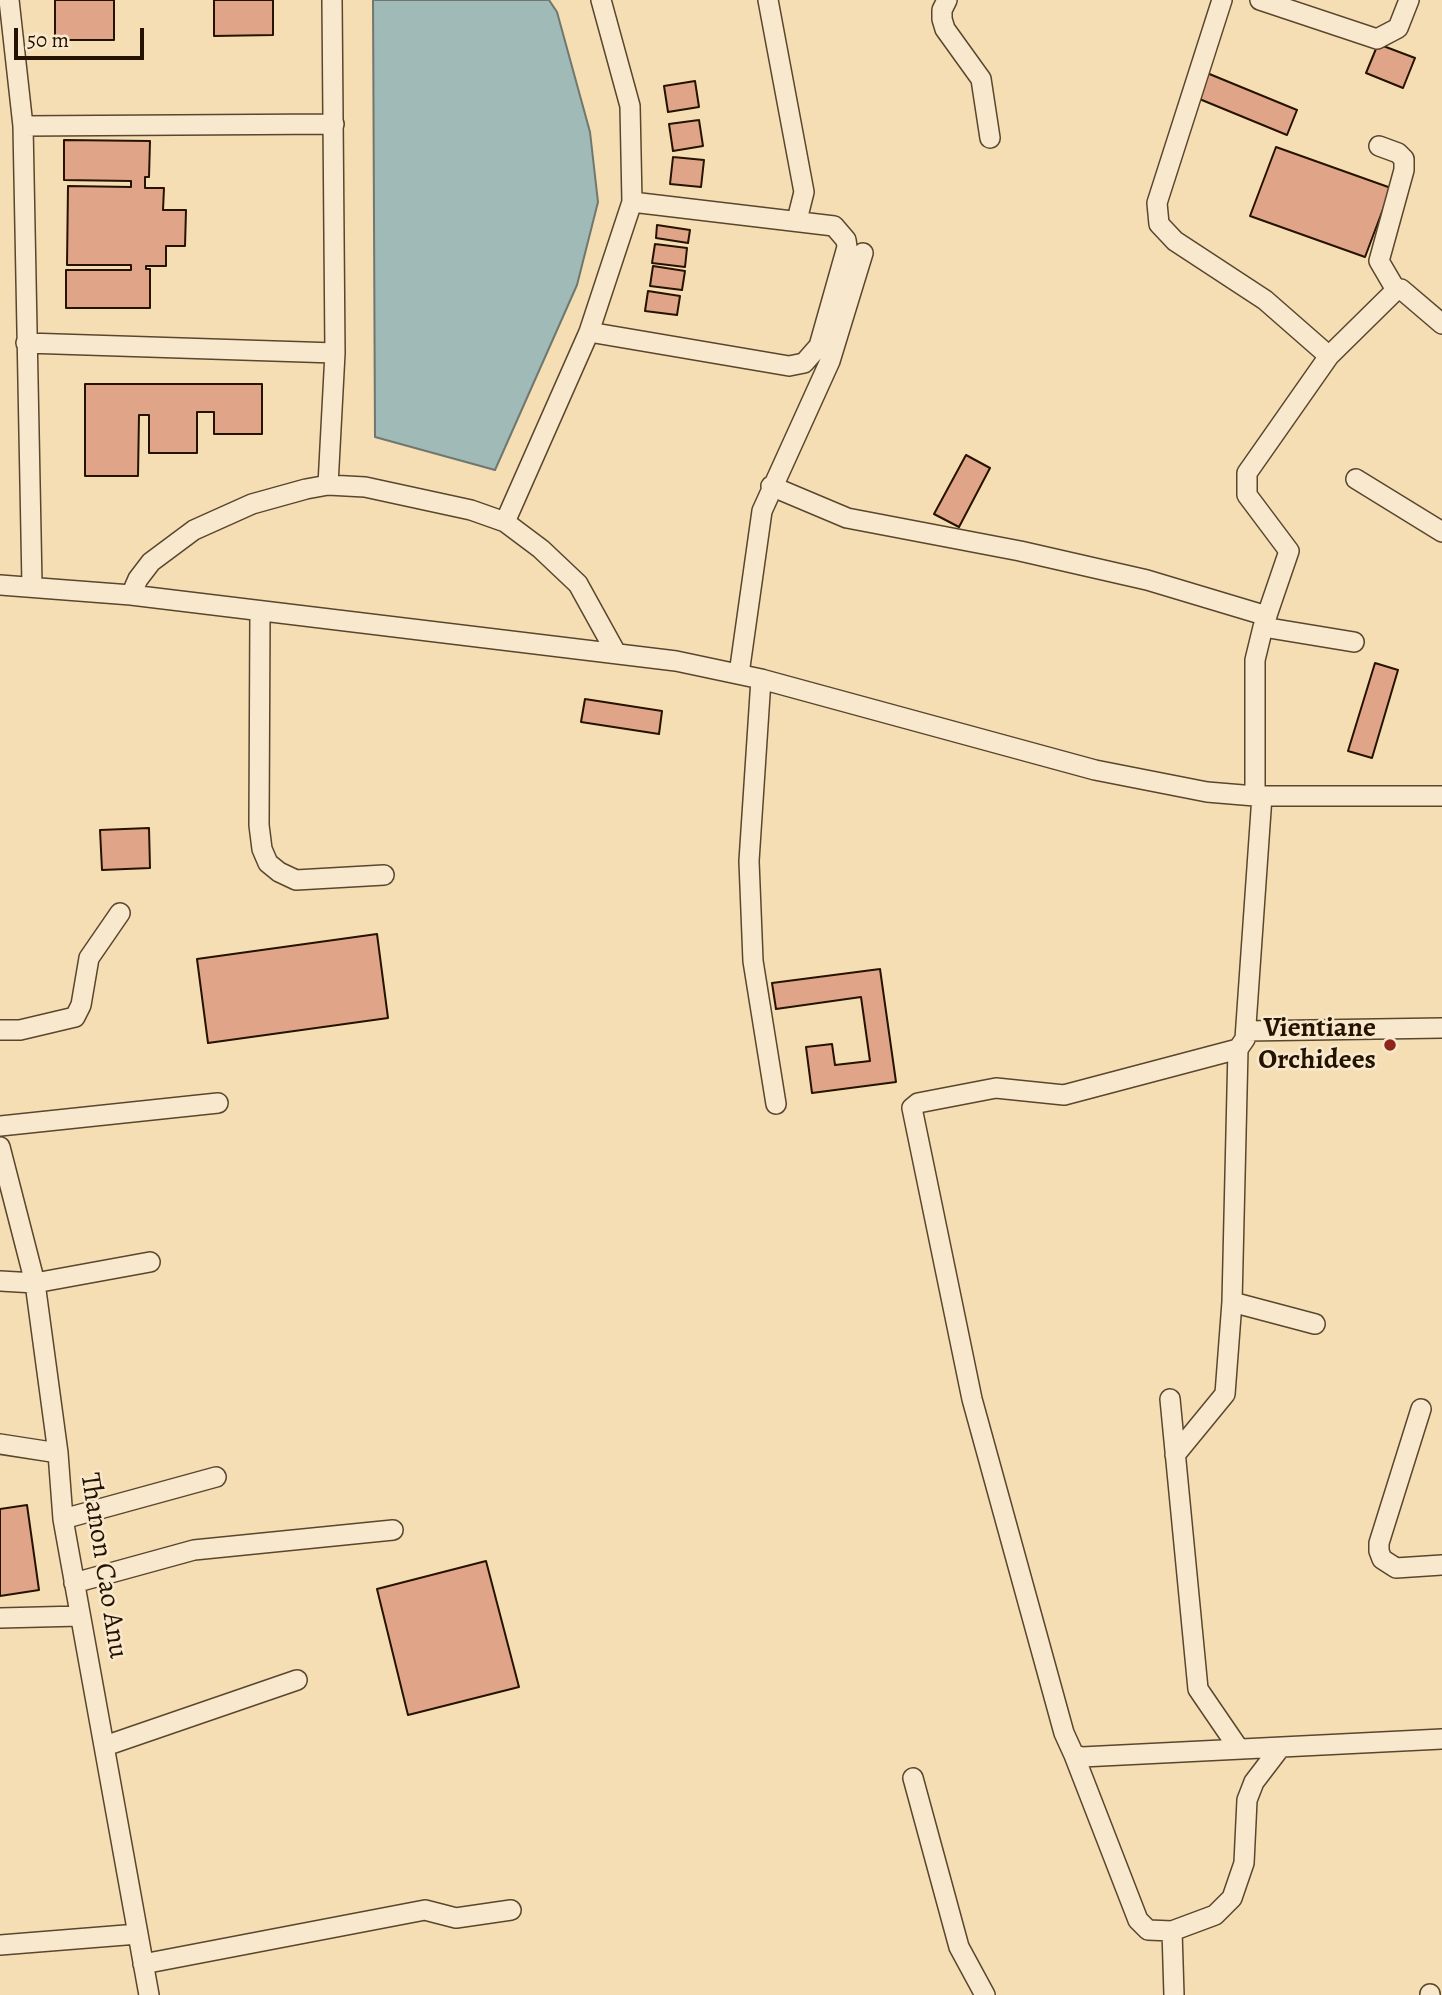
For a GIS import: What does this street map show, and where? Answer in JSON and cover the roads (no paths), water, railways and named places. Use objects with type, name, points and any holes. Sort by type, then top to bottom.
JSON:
[{"type":"street","points":[[9,0],[23,126],[32,585]]},
{"type":"street","points":[[328,485],[335,353],[332,0]]},
{"type":"street","points":[[505,522],[589,332],[632,202],[630,106],[601,0]]},
{"type":"street","points":[[768,0],[804,192],[797,220]]},
{"type":"street","points":[[947,0],[942,10],[945,29],[981,79],[990,138]]},
{"type":"street","points":[[1222,0],[1157,203],[1159,224],[1175,241],[1265,300],[1329,356]]},
{"type":"street","points":[[1260,0],[1377,39],[1398,27],[1409,0]]},
{"type":"street","points":[[23,126],[334,124]]},
{"type":"street","points":[[1379,146],[1398,153],[1404,159],[1404,170],[1379,255],[1379,261],[1396,290]]},
{"type":"street","points":[[589,332],[789,366],[804,363],[819,346],[847,247],[846,240],[834,226],[632,202]]},
{"type":"street","points":[[739,674],[762,511],[771,486],[830,361],[863,253]]},
{"type":"street","points":[[1175,1455],[1225,1394],[1232,1302],[1242,1040],[1259,796],[1255,660],[1289,551],[1247,495],[1247,473],[1329,356],[1396,290],[1401,289],[1442,324]]},
{"type":"street","points":[[26,343],[335,353]]},
{"type":"street","points":[[1356,480],[1442,532]]},
{"type":"street","points":[[131,595],[138,579],[151,562],[194,530],[253,504],[328,485],[365,487],[471,510],[505,522],[541,549],[578,584],[615,652]]},
{"type":"street","points":[[771,486],[847,519],[1020,551],[1135,577],[1265,621],[1354,642]]},
{"type":"street","points":[[0,585],[32,585],[131,595],[260,613],[615,652],[761,679],[1095,770],[1207,793],[1259,796],[1442,796]]},
{"type":"street","points":[[260,613],[259,825],[262,849],[268,863],[296,880],[384,875]]},
{"type":"street","points":[[761,679],[749,861],[754,961],[776,1104]]},
{"type":"street","points":[[0,1030],[20,1030],[75,1017],[81,1005],[89,958],[120,913]]},
{"type":"street","points":[[1280,1748],[1254,1782],[1247,1800],[1244,1863],[1232,1898],[1215,1915],[1172,1931],[1148,1930],[1138,1920],[1064,1733],[972,1399],[912,1108],[918,1103],[996,1088],[1064,1095],[1242,1040],[1442,1028]]},
{"type":"street","points":[[0,1126],[218,1103]]},
{"type":"street","name":"Thanon Cao Anu","points":[[0,1147],[35,1283],[58,1453],[63,1519],[149,1995]]},
{"type":"street","points":[[0,1281],[35,1283],[150,1262]]},
{"type":"street","points":[[1232,1302],[1315,1324]]},
{"type":"street","points":[[1170,1399],[1198,1689],[1239,1749]]},
{"type":"street","points":[[1421,1409],[1379,1543],[1379,1551],[1382,1559],[1396,1568],[1442,1565]]},
{"type":"street","points":[[0,1444],[58,1453]]},
{"type":"street","points":[[63,1519],[216,1477]]},
{"type":"street","points":[[74,1583],[194,1550],[393,1530]]},
{"type":"street","points":[[0,1618],[80,1616]]},
{"type":"street","points":[[105,1746],[297,1680]]},
{"type":"street","points":[[1074,1755],[1096,1757],[1442,1740]]},
{"type":"street","points":[[914,1778],[959,1947],[985,1995]]},
{"type":"street","points":[[143,1964],[425,1910],[456,1918],[511,1910]]},
{"type":"street","points":[[1172,1931],[1174,1995]]},
{"type":"street","points":[[0,1945],[138,1934]]},
{"type":"water","points":[[373,0],[549,0],[557,12],[590,132],[598,202],[577,285],[495,470],[375,437]]},
{"type":"place","name":"Vientiane Orchidees","points":[[1390,1045]]}]
